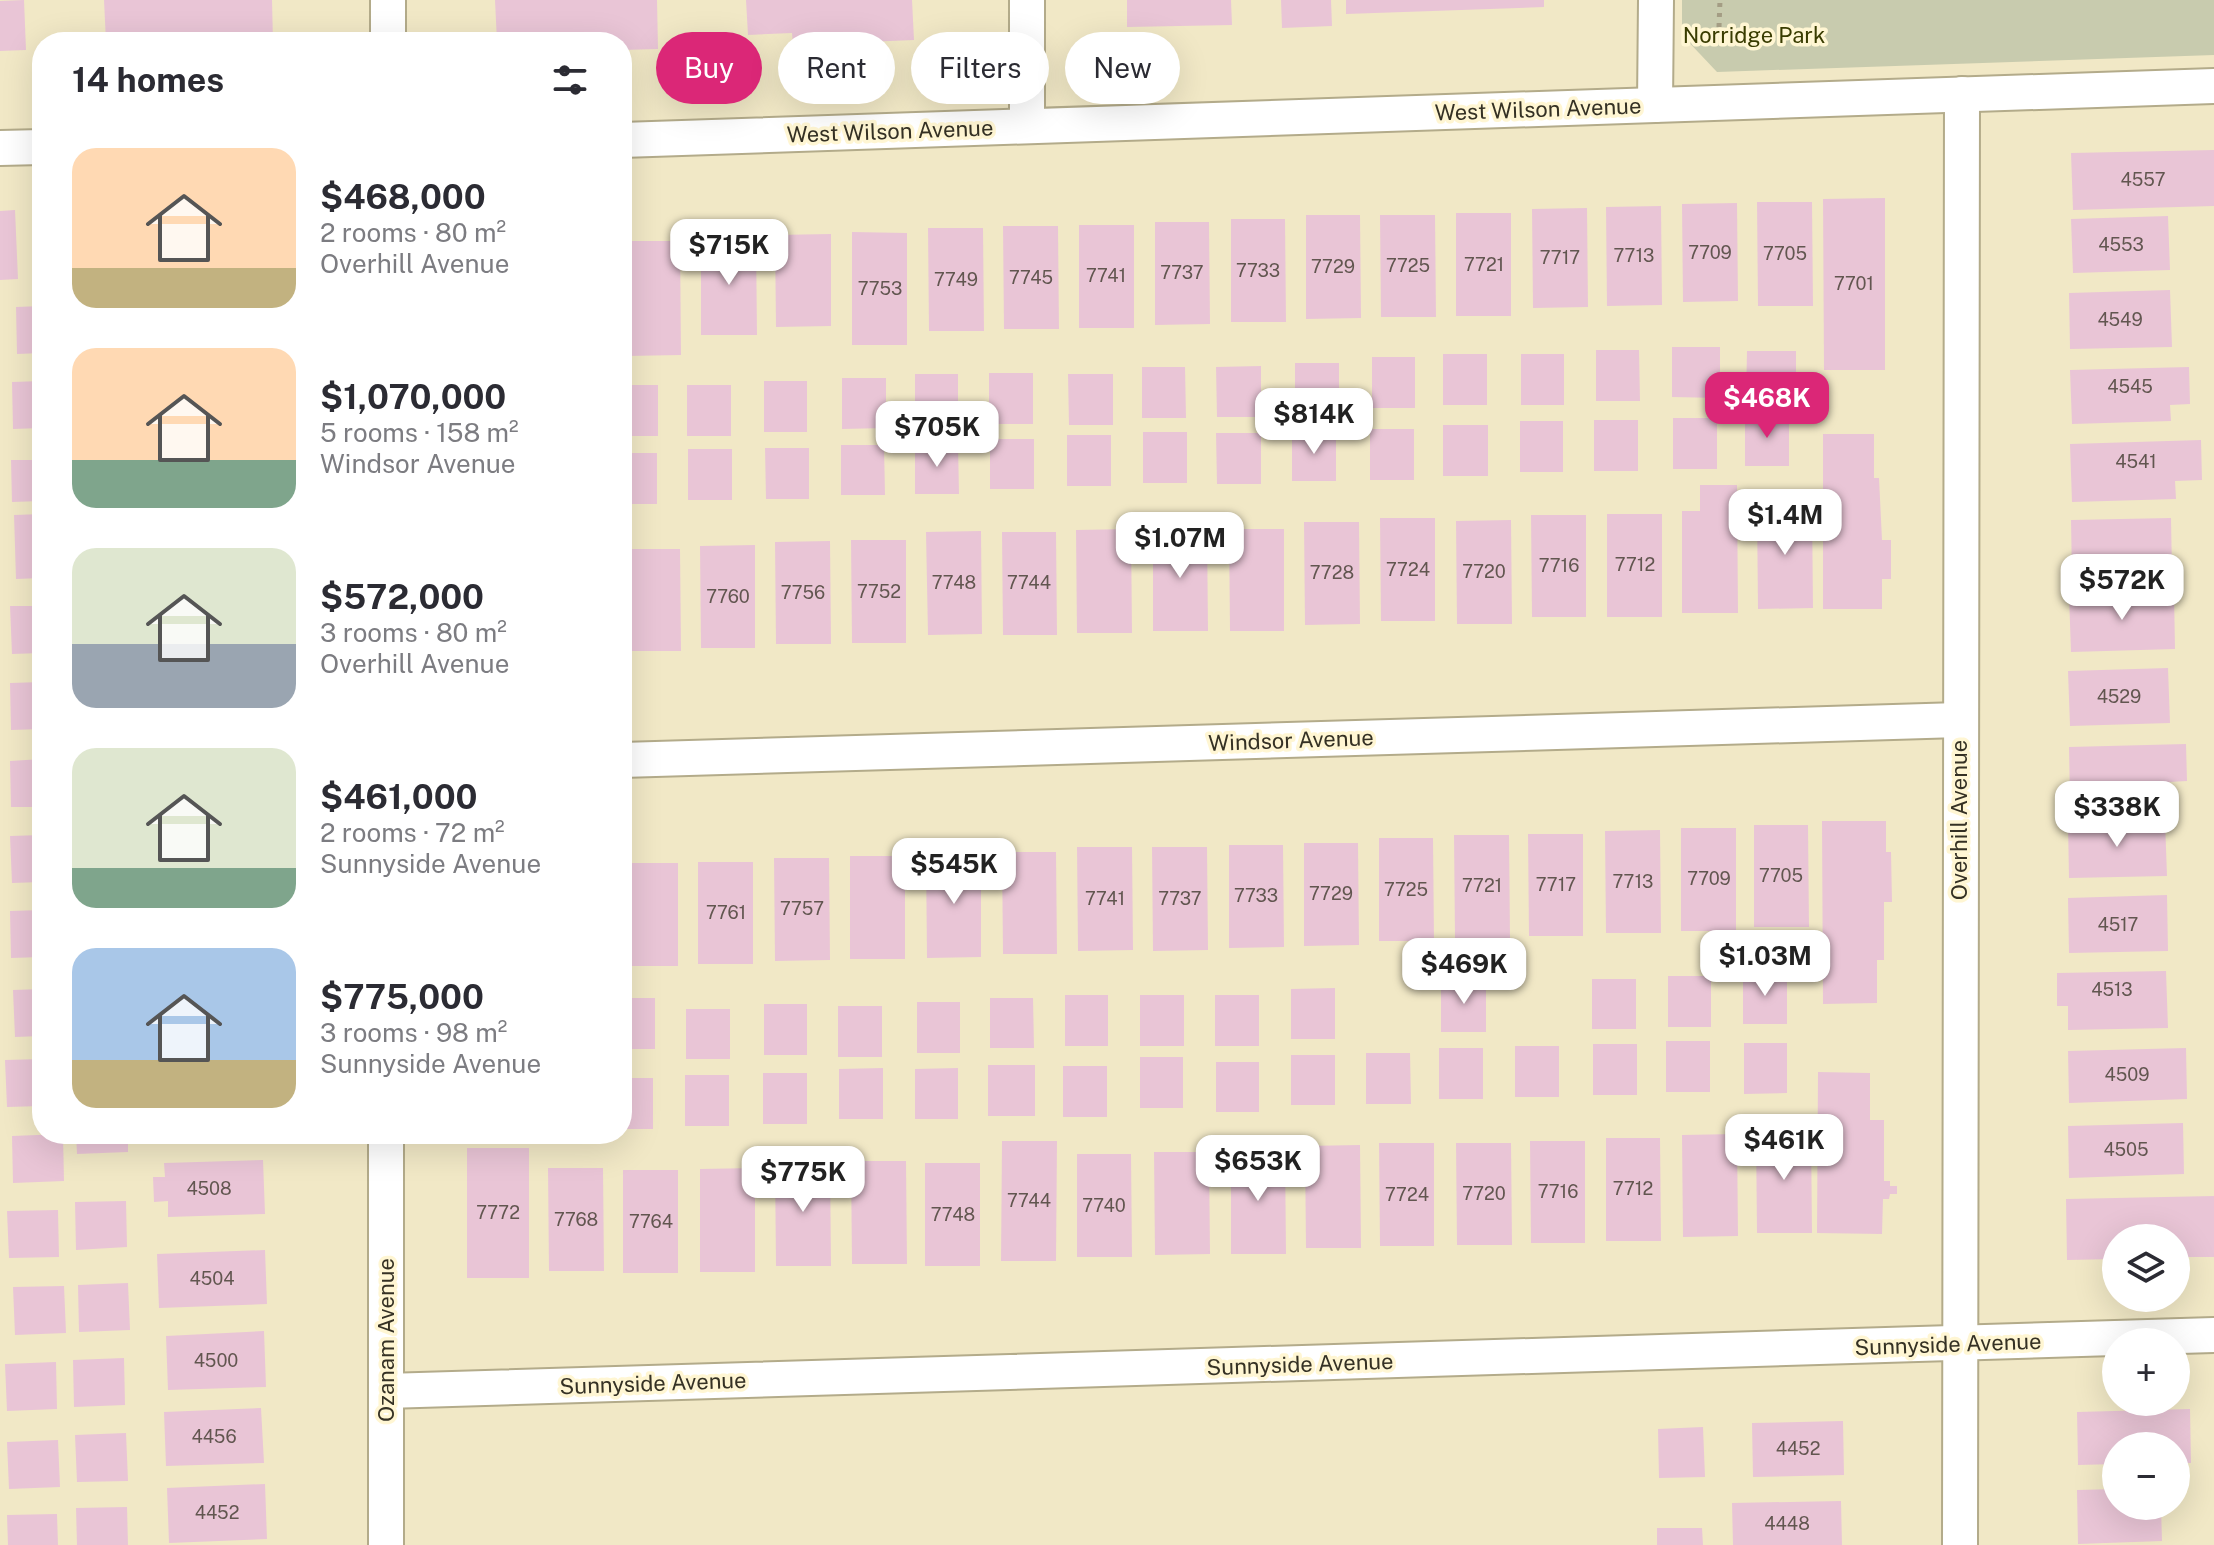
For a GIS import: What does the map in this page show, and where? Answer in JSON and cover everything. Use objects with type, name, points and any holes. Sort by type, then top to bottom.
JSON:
[{"type":"street","points":[[388,0],[388,32]]},
{"type":"street","points":[[1027,0],[1027,126]]},
{"type":"street","points":[[1655,105],[1656,0]]},
{"type":"street","name":"West Wilson Avenue","points":[[632,140],[2214,86]]},
{"type":"street","name":"Overhill Avenue","points":[[1960,1545],[1962,94]]},
{"type":"street","points":[[0,148],[32,147]]},
{"type":"street","name":"Windsor Avenue","points":[[632,760],[1959,720]]},
{"type":"street","name":"Ozanam Avenue","points":[[386,1144],[386,1545]]},
{"type":"street","name":"Sunnyside Avenue","points":[[386,1391],[2214,1335]]},
{"type":"path","points":[[1719,27],[1720,0]]},
{"type":"green space","name":"Norridge Park","points":[[1682,0],[2214,0],[2214,55],[1717,72],[1682,35]]},
{"type":"building","points":[[24,0],[26,50],[0,51],[0,1]]},
{"type":"building","points":[[104,0],[272,0],[273,32],[106,32]]},
{"type":"building","points":[[495,0],[657,0],[656,49],[632,50],[632,32],[497,32]]},
{"type":"building","points":[[746,0],[912,0],[911,40],[895,41],[895,32],[748,32]]},
{"type":"building","points":[[1127,0],[1231,0],[1232,25],[1127,27]]},
{"type":"building","points":[[1281,0],[1331,0],[1332,26],[1282,28]]},
{"type":"building","points":[[1346,0],[1544,0],[1544,7],[1346,14]]},
{"type":"building","points":[[2214,150],[2214,206],[2073,210],[2071,153]]},
{"type":"building","points":[[1885,198],[1885,370],[1824,370],[1823,199]]},
{"type":"building","points":[[1757,202],[1812,202],[1813,306],[1758,306]]},
{"type":"building","points":[[1737,203],[1738,301],[1683,302],[1682,204]]},
{"type":"building","points":[[1661,206],[1662,305],[1607,306],[1606,207]]},
{"type":"building","points":[[1587,208],[1588,307],[1533,308],[1532,209]]},
{"type":"building","points":[[15,210],[18,279],[0,280],[0,211]]},
{"type":"building","points":[[1456,213],[1511,213],[1511,316],[1456,316]]},
{"type":"building","points":[[1306,215],[1360,215],[1361,318],[1306,319]]},
{"type":"building","points":[[1380,215],[1435,215],[1436,317],[1381,317]]},
{"type":"building","points":[[2168,216],[2170,270],[2073,273],[2071,219]]},
{"type":"building","points":[[1231,219],[1285,219],[1286,322],[1231,322]]},
{"type":"building","points":[[1155,222],[1209,222],[1210,324],[1155,325]]},
{"type":"building","points":[[1079,225],[1134,225],[1134,328],[1079,328]]},
{"type":"building","points":[[1003,226],[1058,226],[1059,329],[1004,329]]},
{"type":"building","points":[[928,228],[983,228],[984,331],[929,331]]},
{"type":"building","points":[[852,232],[907,233],[907,345],[852,345]]},
{"type":"building","points":[[831,234],[831,326],[776,327],[775,235]]},
{"type":"building","points":[[701,238],[756,238],[757,335],[701,335]]},
{"type":"building","points":[[632,241],[680,241],[681,355],[632,356]]},
{"type":"building","points":[[2170,290],[2172,347],[2070,349],[2069,293]]},
{"type":"building","points":[[32,306],[32,353],[17,354],[16,307]]},
{"type":"building","points":[[1672,347],[1720,347],[1720,398],[1672,397]]},
{"type":"building","points":[[1596,350],[1639,350],[1640,401],[1596,401]]},
{"type":"building","points":[[1747,351],[1796,351],[1796,399],[1746,398]]},
{"type":"building","points":[[1443,354],[1487,354],[1487,405],[1443,405]]},
{"type":"building","points":[[1521,354],[1564,354],[1564,405],[1521,405]]},
{"type":"building","points":[[1372,357],[1415,357],[1415,408],[1372,408]]},
{"type":"building","points":[[1295,363],[1339,363],[1339,414],[1295,414]]},
{"type":"building","points":[[1261,366],[1261,417],[1217,417],[1216,367]]},
{"type":"building","points":[[1142,367],[1185,367],[1186,418],[1142,418]]},
{"type":"building","points":[[2189,367],[2190,404],[2170,405],[2171,421],[2072,424],[2070,370]]},
{"type":"building","points":[[989,373],[1033,373],[1033,424],[989,424]]},
{"type":"building","points":[[915,374],[958,374],[958,425],[915,425]]},
{"type":"building","points":[[1068,374],[1113,374],[1113,425],[1069,425]]},
{"type":"building","points":[[842,378],[886,378],[886,428],[842,429]]},
{"type":"building","points":[[32,381],[32,428],[13,429],[12,382]]},
{"type":"building","points":[[764,381],[807,381],[807,432],[764,432]]},
{"type":"building","points":[[632,385],[658,385],[658,436],[632,436]]},
{"type":"building","points":[[687,385],[731,385],[731,436],[687,436]]},
{"type":"building","points":[[1745,415],[1789,415],[1789,466],[1745,466]]},
{"type":"building","points":[[1673,418],[1717,418],[1717,469],[1673,469]]},
{"type":"building","points":[[1594,420],[1638,420],[1638,471],[1594,471]]},
{"type":"building","points":[[1520,421],[1563,421],[1563,472],[1520,472]]},
{"type":"building","points":[[1443,425],[1488,425],[1488,476],[1443,476]]},
{"type":"building","points":[[1370,429],[1414,429],[1414,480],[1370,480]]},
{"type":"building","points":[[1292,430],[1336,430],[1336,481],[1292,481]]},
{"type":"building","points":[[1143,432],[1187,432],[1187,483],[1143,483]]},
{"type":"building","points":[[1216,433],[1261,433],[1261,484],[1217,484]]},
{"type":"building","points":[[1823,434],[1874,434],[1874,478],[1879,478],[1882,540],[1891,540],[1891,579],[1882,579],[1882,609],[1823,609]]},
{"type":"building","points":[[1067,435],[1111,435],[1111,486],[1067,486]]},
{"type":"building","points":[[990,439],[1034,439],[1034,489],[990,489]]},
{"type":"building","points":[[2201,440],[2202,480],[2175,481],[2176,499],[2072,502],[2070,444]]},
{"type":"building","points":[[915,444],[958,444],[959,494],[915,494]]},
{"type":"building","points":[[841,445],[884,445],[885,495],[841,495]]},
{"type":"building","points":[[765,448],[809,448],[809,499],[766,499]]},
{"type":"building","points":[[688,449],[732,449],[732,500],[688,500]]},
{"type":"building","points":[[632,453],[657,453],[657,504],[632,504]]},
{"type":"building","points":[[11,460],[32,460],[32,501],[12,502]]},
{"type":"building","points":[[1700,485],[1737,485],[1738,613],[1682,613],[1682,511],[1700,511]]},
{"type":"building","points":[[1757,506],[1812,506],[1813,608],[1758,609]]},
{"type":"building","points":[[32,514],[32,578],[16,579],[14,515]]},
{"type":"building","points":[[1607,514],[1662,514],[1662,617],[1607,617]]},
{"type":"building","points":[[1531,515],[1586,515],[1586,617],[1532,617]]},
{"type":"building","points":[[1380,518],[1435,518],[1435,621],[1381,621]]},
{"type":"building","points":[[2171,518],[2172,573],[2072,576],[2071,520]]},
{"type":"building","points":[[1511,520],[1512,624],[1457,624],[1456,521]]},
{"type":"building","points":[[1304,522],[1359,522],[1360,624],[1305,625]]},
{"type":"building","points":[[1153,528],[1207,528],[1208,631],[1153,631]]},
{"type":"building","points":[[1131,529],[1132,633],[1077,633],[1076,530]]},
{"type":"building","points":[[1229,529],[1284,529],[1284,631],[1230,631]]},
{"type":"building","points":[[981,531],[982,634],[928,635],[926,532]]},
{"type":"building","points":[[1002,532],[1056,532],[1057,635],[1003,635]]},
{"type":"building","points":[[851,540],[906,540],[906,643],[852,643]]},
{"type":"building","points":[[830,541],[831,644],[776,644],[775,542]]},
{"type":"building","points":[[755,545],[755,648],[701,648],[700,546]]},
{"type":"building","points":[[632,549],[680,549],[681,651],[632,651]]},
{"type":"building","points":[[2174,593],[2175,649],[2071,652],[2069,595]]},
{"type":"building","points":[[10,606],[32,606],[32,653],[12,654]]},
{"type":"building","points":[[2168,668],[2170,723],[2070,726],[2068,671]]},
{"type":"building","points":[[32,682],[32,729],[11,730],[10,683]]},
{"type":"building","points":[[2186,744],[2187,781],[2169,782],[2169,799],[2070,801],[2069,747]]},
{"type":"building","points":[[32,760],[32,807],[11,807],[10,761]]},
{"type":"building","points":[[2165,820],[2167,876],[2069,878],[2068,823]]},
{"type":"building","points":[[1822,821],[1886,821],[1886,852],[1891,852],[1892,902],[1884,902],[1884,960],[1877,960],[1877,1003],[1823,1004]]},
{"type":"building","points":[[1754,825],[1808,825],[1809,927],[1754,927]]},
{"type":"building","points":[[1681,828],[1736,828],[1736,931],[1681,931]]},
{"type":"building","points":[[1660,830],[1661,933],[1606,933],[1605,831]]},
{"type":"building","points":[[1528,834],[1583,834],[1583,936],[1529,936]]},
{"type":"building","points":[[32,835],[32,882],[12,883],[10,836]]},
{"type":"building","points":[[1454,835],[1509,835],[1510,938],[1455,938]]},
{"type":"building","points":[[1379,838],[1433,838],[1434,941],[1379,941]]},
{"type":"building","points":[[1304,843],[1358,843],[1359,945],[1304,946]]},
{"type":"building","points":[[1229,845],[1283,845],[1284,947],[1229,948]]},
{"type":"building","points":[[1077,847],[1132,847],[1133,950],[1078,951]]},
{"type":"building","points":[[1152,847],[1207,847],[1208,950],[1153,951]]},
{"type":"building","points":[[1002,852],[1056,852],[1057,954],[1003,954]]},
{"type":"building","points":[[926,854],[981,854],[981,957],[927,958]]},
{"type":"building","points":[[850,856],[905,856],[905,959],[850,959]]},
{"type":"building","points":[[774,858],[829,858],[830,960],[775,961]]},
{"type":"building","points":[[698,862],[753,862],[753,964],[698,964]]},
{"type":"building","points":[[632,863],[678,863],[678,966],[632,966]]},
{"type":"building","points":[[2167,895],[2168,951],[2069,953],[2068,898]]},
{"type":"building","points":[[32,910],[32,957],[11,958],[10,911]]},
{"type":"building","points":[[2166,971],[2168,1028],[2068,1030],[2068,1006],[2057,1006],[2057,973]]},
{"type":"building","points":[[1743,973],[1787,973],[1787,1024],[1743,1024]]},
{"type":"building","points":[[1668,976],[1711,976],[1711,1027],[1668,1027]]},
{"type":"building","points":[[1592,979],[1636,979],[1636,1029],[1592,1029]]},
{"type":"building","points":[[1441,981],[1486,981],[1486,1032],[1441,1032]]},
{"type":"building","points":[[1335,988],[1335,1039],[1291,1039],[1291,989]]},
{"type":"building","points":[[32,989],[32,1036],[15,1037],[13,990]]},
{"type":"building","points":[[1065,995],[1108,995],[1108,1046],[1065,1046]]},
{"type":"building","points":[[1140,995],[1184,995],[1184,1046],[1140,1046]]},
{"type":"building","points":[[1215,995],[1259,995],[1259,1046],[1215,1046]]},
{"type":"building","points":[[632,998],[655,998],[655,1049],[632,1049]]},
{"type":"building","points":[[990,998],[1033,998],[1034,1048],[990,1048]]},
{"type":"building","points":[[917,1002],[960,1002],[960,1053],[917,1053]]},
{"type":"building","points":[[764,1004],[807,1004],[807,1055],[764,1055]]},
{"type":"building","points":[[838,1006],[882,1006],[882,1057],[838,1057]]},
{"type":"building","points":[[686,1009],[730,1009],[730,1059],[686,1059]]},
{"type":"building","points":[[1666,1041],[1710,1041],[1710,1092],[1666,1092]]},
{"type":"building","points":[[1744,1043],[1787,1043],[1787,1093],[1744,1094]]},
{"type":"building","points":[[1593,1044],[1637,1044],[1637,1095],[1593,1095]]},
{"type":"building","points":[[1515,1046],[1559,1046],[1559,1097],[1515,1097]]},
{"type":"building","points":[[1439,1048],[1483,1048],[1483,1099],[1439,1099]]},
{"type":"building","points":[[2186,1048],[2187,1099],[2069,1103],[2068,1051]]},
{"type":"building","points":[[1366,1053],[1410,1053],[1411,1104],[1366,1104]]},
{"type":"building","points":[[1291,1055],[1335,1055],[1335,1105],[1291,1105]]},
{"type":"building","points":[[1140,1057],[1183,1057],[1183,1108],[1140,1108]]},
{"type":"building","points":[[32,1059],[32,1106],[7,1107],[5,1060]]},
{"type":"building","points":[[1216,1062],[1259,1062],[1259,1112],[1216,1112]]},
{"type":"building","points":[[988,1065],[1035,1065],[1035,1116],[988,1116]]},
{"type":"building","points":[[1063,1066],[1107,1066],[1107,1117],[1063,1117]]},
{"type":"building","points":[[883,1068],[883,1119],[839,1119],[839,1069]]},
{"type":"building","points":[[958,1068],[958,1119],[915,1119],[915,1069]]},
{"type":"building","points":[[1818,1072],[1870,1073],[1870,1120],[1884,1120],[1884,1181],[1890,1181],[1890,1186],[1897,1186],[1897,1194],[1883,1199],[1882,1234],[1817,1233]]},
{"type":"building","points":[[763,1073],[807,1073],[807,1124],[763,1124]]},
{"type":"building","points":[[685,1075],[729,1075],[729,1126],[685,1126]]},
{"type":"building","points":[[632,1078],[653,1078],[653,1129],[632,1129]]},
{"type":"building","points":[[2183,1123],[2184,1174],[2069,1178],[2068,1126]]},
{"type":"building","points":[[1756,1130],[1811,1130],[1812,1233],[1757,1233]]},
{"type":"building","points":[[1737,1134],[1738,1236],[1683,1237],[1682,1135]]},
{"type":"building","points":[[32,1135],[32,1144],[63,1144],[64,1181],[13,1183],[12,1136]]},
{"type":"building","points":[[1606,1138],[1660,1138],[1661,1241],[1606,1241]]},
{"type":"building","points":[[1002,1141],[1057,1141],[1056,1261],[1001,1261]]},
{"type":"building","points":[[1530,1141],[1585,1141],[1585,1243],[1531,1243]]},
{"type":"building","points":[[1379,1143],[1434,1143],[1434,1246],[1380,1246]]},
{"type":"building","points":[[1456,1143],[1511,1143],[1512,1245],[1457,1245]]},
{"type":"building","points":[[76,1144],[128,1144],[128,1152],[77,1154]]},
{"type":"building","points":[[1360,1145],[1361,1248],[1306,1248],[1305,1146]]},
{"type":"building","points":[[467,1148],[529,1148],[529,1278],[467,1278]]},
{"type":"building","points":[[1231,1151],[1285,1151],[1286,1254],[1231,1254]]},
{"type":"building","points":[[1154,1152],[1209,1152],[1210,1254],[1155,1255]]},
{"type":"building","points":[[1077,1154],[1131,1154],[1132,1257],[1077,1257]]},
{"type":"building","points":[[263,1160],[265,1214],[168,1217],[168,1201],[154,1202],[153,1177],[165,1177],[164,1163]]},
{"type":"building","points":[[851,1161],[906,1161],[907,1264],[852,1264]]},
{"type":"building","points":[[775,1163],[830,1163],[831,1266],[776,1266]]},
{"type":"building","points":[[925,1163],[980,1163],[980,1266],[925,1266]]},
{"type":"building","points":[[548,1168],[603,1168],[604,1271],[549,1271]]},
{"type":"building","points":[[755,1168],[755,1272],[700,1272],[700,1169]]},
{"type":"building","points":[[623,1170],[678,1170],[678,1273],[623,1273]]},
{"type":"building","points":[[2214,1196],[2214,1257],[2190,1257],[2190,1224],[2102,1224],[2102,1259],[2067,1260],[2066,1199]]},
{"type":"building","points":[[126,1201],[127,1247],[76,1250],[75,1202]]},
{"type":"building","points":[[58,1210],[59,1257],[9,1258],[7,1211]]},
{"type":"building","points":[[265,1250],[267,1304],[159,1308],[157,1254]]},
{"type":"building","points":[[128,1283],[130,1330],[79,1332],[78,1285]]},
{"type":"building","points":[[64,1286],[66,1333],[15,1335],[13,1287]]},
{"type":"building","points":[[264,1331],[266,1387],[168,1390],[166,1336]]},
{"type":"building","points":[[124,1358],[125,1405],[74,1407],[73,1360]]},
{"type":"building","points":[[56,1362],[57,1409],[7,1411],[5,1364]]},
{"type":"building","points":[[261,1408],[264,1463],[166,1466],[164,1412]]},
{"type":"building","points":[[2190,1409],[2191,1463],[2190,1432],[2102,1432],[2102,1464],[2078,1465],[2077,1412],[2102,1411],[2102,1416],[2190,1416]]},
{"type":"building","points":[[1843,1421],[1844,1475],[1753,1477],[1752,1423]]},
{"type":"building","points":[[1703,1427],[1705,1477],[1659,1478],[1658,1429]]},
{"type":"building","points":[[126,1433],[128,1481],[77,1482],[75,1435]]},
{"type":"building","points":[[58,1440],[60,1487],[9,1489],[7,1442]]},
{"type":"building","points":[[265,1484],[267,1539],[169,1543],[167,1488]]},
{"type":"building","points":[[2102,1489],[2102,1520],[2161,1520],[2162,1541],[2078,1544],[2077,1490]]},
{"type":"building","points":[[1841,1501],[1842,1545],[1733,1545],[1732,1503]]},
{"type":"building","points":[[127,1507],[128,1545],[77,1545],[76,1508]]},
{"type":"building","points":[[57,1514],[58,1545],[8,1545],[7,1515]]},
{"type":"building","points":[[1657,1528],[1702,1528],[1703,1545],[1657,1545]]}]
